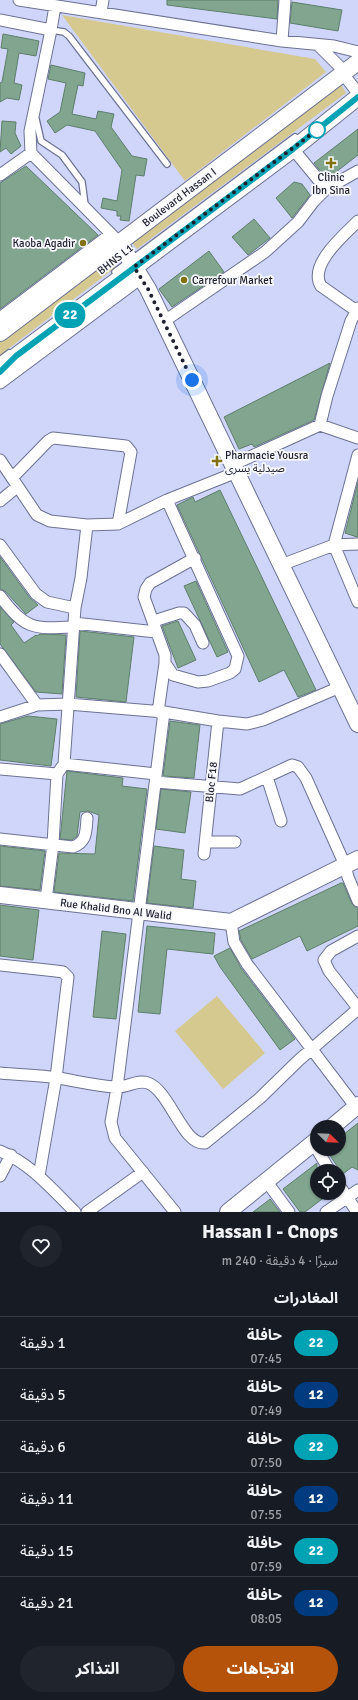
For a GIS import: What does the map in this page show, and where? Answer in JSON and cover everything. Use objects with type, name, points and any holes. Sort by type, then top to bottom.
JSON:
[{"type":"street","points":[[19,0],[282,41],[319,46],[334,46],[358,52]]},
{"type":"street","points":[[101,12],[102,0]]},
{"type":"street","points":[[282,41],[285,0]]},
{"type":"street","points":[[55,6],[40,78],[35,113],[30,131],[31,153],[85,207],[125,253],[163,322],[340,687],[354,704],[358,724]]},
{"type":"street","points":[[0,20],[51,30]]},
{"type":"street","points":[[319,46],[349,74],[357,92]]},
{"type":"street","name":"Boulevard Hassan I","points":[[0,372],[125,253],[349,74]]},
{"type":"street","name":"Boulevard Hassan I","points":[[0,333],[125,253],[293,149],[357,92]]},
{"type":"street","points":[[293,149],[326,189]]},
{"type":"street","points":[[0,175],[31,153]]},
{"type":"street","points":[[163,322],[265,252],[298,222],[314,200],[326,189],[358,171]]},
{"type":"street","points":[[320,425],[327,396],[351,321],[357,310],[321,286],[317,280],[318,272],[324,258],[358,221]]},
{"type":"street","points":[[0,318],[125,253]]},
{"type":"street","points":[[0,383],[125,253]]},
{"type":"street","points":[[0,460],[38,515],[43,518],[86,525],[118,524],[235,468],[320,425],[358,438]]},
{"type":"street","points":[[0,502],[48,441],[53,438],[126,446],[131,452],[118,524]]},
{"type":"street","points":[[358,455],[334,545],[358,602]]},
{"type":"street","points":[[165,663],[173,675],[198,682],[208,681],[230,673],[235,669],[238,662],[235,647],[167,500]]},
{"type":"street","points":[[46,900],[53,844],[57,774],[64,764],[75,608],[81,578],[86,525]]},
{"type":"street","points":[[281,565],[334,545],[358,544]]},
{"type":"street","points":[[0,545],[43,600],[75,608]]},
{"type":"street","points":[[175,1212],[115,1138],[112,1130],[112,1109],[117,1088],[140,913],[156,778],[165,663],[165,655],[144,597],[146,589],[150,583],[195,558]]},
{"type":"street","points":[[0,596],[25,623],[32,627],[74,625],[155,627],[179,613],[184,613],[195,624],[203,643]]},
{"type":"street","points":[[0,654],[37,705]]},
{"type":"street","points":[[0,717],[37,705],[68,704],[161,712],[239,724],[255,722],[340,687]]},
{"type":"street","name":"Bloc F18","points":[[204,854],[218,721]]},
{"type":"street","points":[[64,764],[210,787],[240,789],[292,765],[298,766],[352,862],[348,877],[358,901]]},
{"type":"street","points":[[0,769],[57,774]]},
{"type":"street","points":[[266,777],[280,821]]},
{"type":"street","points":[[0,839],[73,847],[80,844],[85,835],[87,818]]},
{"type":"street","points":[[206,842],[235,842]]},
{"type":"street","points":[[341,1120],[357,1107],[247,964],[234,942],[231,922],[352,862]]},
{"type":"street","name":"Rue Khalid Bno Al Walid","points":[[0,895],[140,913],[231,922]]},
{"type":"street","points":[[0,1073],[56,1078],[117,1088],[140,1082],[154,1087],[174,1111],[189,1135],[196,1142],[205,1143],[214,1138],[260,1098],[312,1048],[358,1009],[329,971],[324,960],[331,951],[358,936]]},
{"type":"street","points":[[0,964],[62,972],[68,977],[56,1078],[39,1176]]},
{"type":"street","points":[[228,1212],[310,1146]]},
{"type":"street","points":[[0,1151],[11,1155],[39,1176],[75,1212]]},
{"type":"street","points":[[0,1176],[11,1155]]},
{"type":"street","points":[[87,1212],[143,1172]]},
{"type":"street","points":[[267,1182],[289,1212]]},
{"type":"street","points":[[326,1212],[358,1190]]},
{"type":"street","points":[[347,1198],[358,1212]]},
{"type":"lane","points":[[51,30],[64,32],[69,36],[167,164]]},
{"type":"lane","points":[[335,107],[357,92]]},
{"type":"lane","points":[[35,113],[41,141],[62,155],[82,182],[85,207]]},
{"type":"lane","name":"BHNS L1","points":[[109,277],[125,253],[301,133]]},
{"type":"lane","points":[[0,341],[80,281]]},
{"type":"lane","points":[[0,360],[86,295]]},
{"type":"shaded area","points":[[62,15],[315,59],[326,72],[185,181]]},
{"type":"shaded area","points":[[340,83],[346,93],[137,249],[132,243]]},
{"type":"shaded area","points":[[109,258],[116,267],[0,355],[0,341]]},
{"type":"shaded area","points":[[217,996],[265,1053],[223,1089],[175,1031]]},
{"type":"building","points":[[167,0],[278,0],[277,19],[167,5]]},
{"type":"building","points":[[292,2],[342,10],[338,31],[290,23]]},
{"type":"building","points":[[3,34],[39,41],[36,56],[19,53],[14,83],[22,85],[19,100],[7,98],[0,102],[0,83],[2,82],[8,49],[1,48]]},
{"type":"building","points":[[51,65],[85,73],[83,86],[78,85],[72,114],[96,119],[98,111],[114,114],[111,127],[132,156],[147,159],[144,176],[136,175],[129,221],[120,220],[121,216],[117,216],[117,211],[101,208],[103,198],[117,201],[122,170],[95,131],[67,125],[55,133],[47,121],[60,112],[66,83],[48,79]]},
{"type":"building","points":[[2,121],[16,122],[15,133],[21,146],[11,154],[6,148],[0,152]]},
{"type":"building","points":[[358,129],[358,155],[327,179],[314,163]]},
{"type":"building","points":[[26,166],[98,235],[0,309],[0,183]]},
{"type":"building","points":[[294,182],[302,184],[310,195],[292,218],[276,198]]},
{"type":"building","points":[[254,219],[270,238],[248,255],[232,237]]},
{"type":"building","points":[[209,251],[224,272],[172,307],[159,289]]},
{"type":"building","points":[[330,363],[314,420],[254,447],[252,444],[239,449],[224,417]]},
{"type":"building","points":[[358,482],[358,537],[357,537],[345,533]]},
{"type":"building","points":[[220,490],[316,690],[298,697],[284,670],[259,682],[177,505],[193,497],[195,502]]},
{"type":"building","points":[[0,557],[30,598],[38,605],[26,614],[5,591],[0,589]]},
{"type":"building","points":[[196,581],[228,652],[217,657],[184,586]]},
{"type":"building","points":[[0,607],[14,622],[11,625],[24,643],[40,634],[66,635],[62,694],[36,692],[0,644]]},
{"type":"building","points":[[178,621],[196,660],[178,668],[162,626]]},
{"type":"building","points":[[80,631],[134,637],[126,702],[76,697]]},
{"type":"building","points":[[28,716],[57,719],[51,766],[0,760],[0,724]]},
{"type":"building","points":[[170,721],[200,725],[194,778],[163,776]]},
{"type":"building","points":[[67,771],[123,778],[122,786],[147,789],[133,901],[54,892],[59,853],[95,854],[99,815],[88,811],[80,812],[77,836],[72,840],[60,839]]},
{"type":"building","points":[[161,789],[191,792],[185,833],[156,829]]},
{"type":"building","points":[[0,846],[45,851],[40,890],[0,886]]},
{"type":"building","points":[[154,846],[184,850],[181,879],[196,881],[193,908],[147,903]]},
{"type":"building","points":[[343,883],[352,904],[358,908],[358,926],[307,951],[300,936],[252,959],[241,940],[239,931]]},
{"type":"building","points":[[0,905],[39,910],[33,960],[0,956]]},
{"type":"building","points":[[147,926],[215,933],[213,954],[167,949],[160,1014],[138,1012]]},
{"type":"building","points":[[102,931],[126,934],[116,1019],[93,1017]]},
{"type":"building","points":[[230,948],[241,968],[295,1039],[280,1050],[220,967],[214,956]]},
{"type":"building","points":[[358,1123],[358,1170],[352,1167],[346,1172],[346,1164],[336,1164],[330,1156],[346,1156],[346,1132]]},
{"type":"building","points":[[310,1168],[310,1200],[321,1200],[305,1212],[300,1212],[283,1189]]},
{"type":"building","points":[[270,1199],[280,1212],[253,1212],[265,1203]]},
{"type":"bus line","name":"22","points":[[0,372],[16,356],[198,218],[293,149],[358,97]]},
{"type":"place","name":"Clinic Ibn Sina","points":[[331,163]]},
{"type":"place","name":"Kaoba Agadir","points":[[83,243]]},
{"type":"place","name":"Carrefour Market","points":[[184,280]]},
{"type":"place","name":"Pharmacie Yousra صيدلية يسرى","points":[[217,461]]},
{"type":"route","points":[[192,380],[148,289],[134,267],[317,130]]}]
